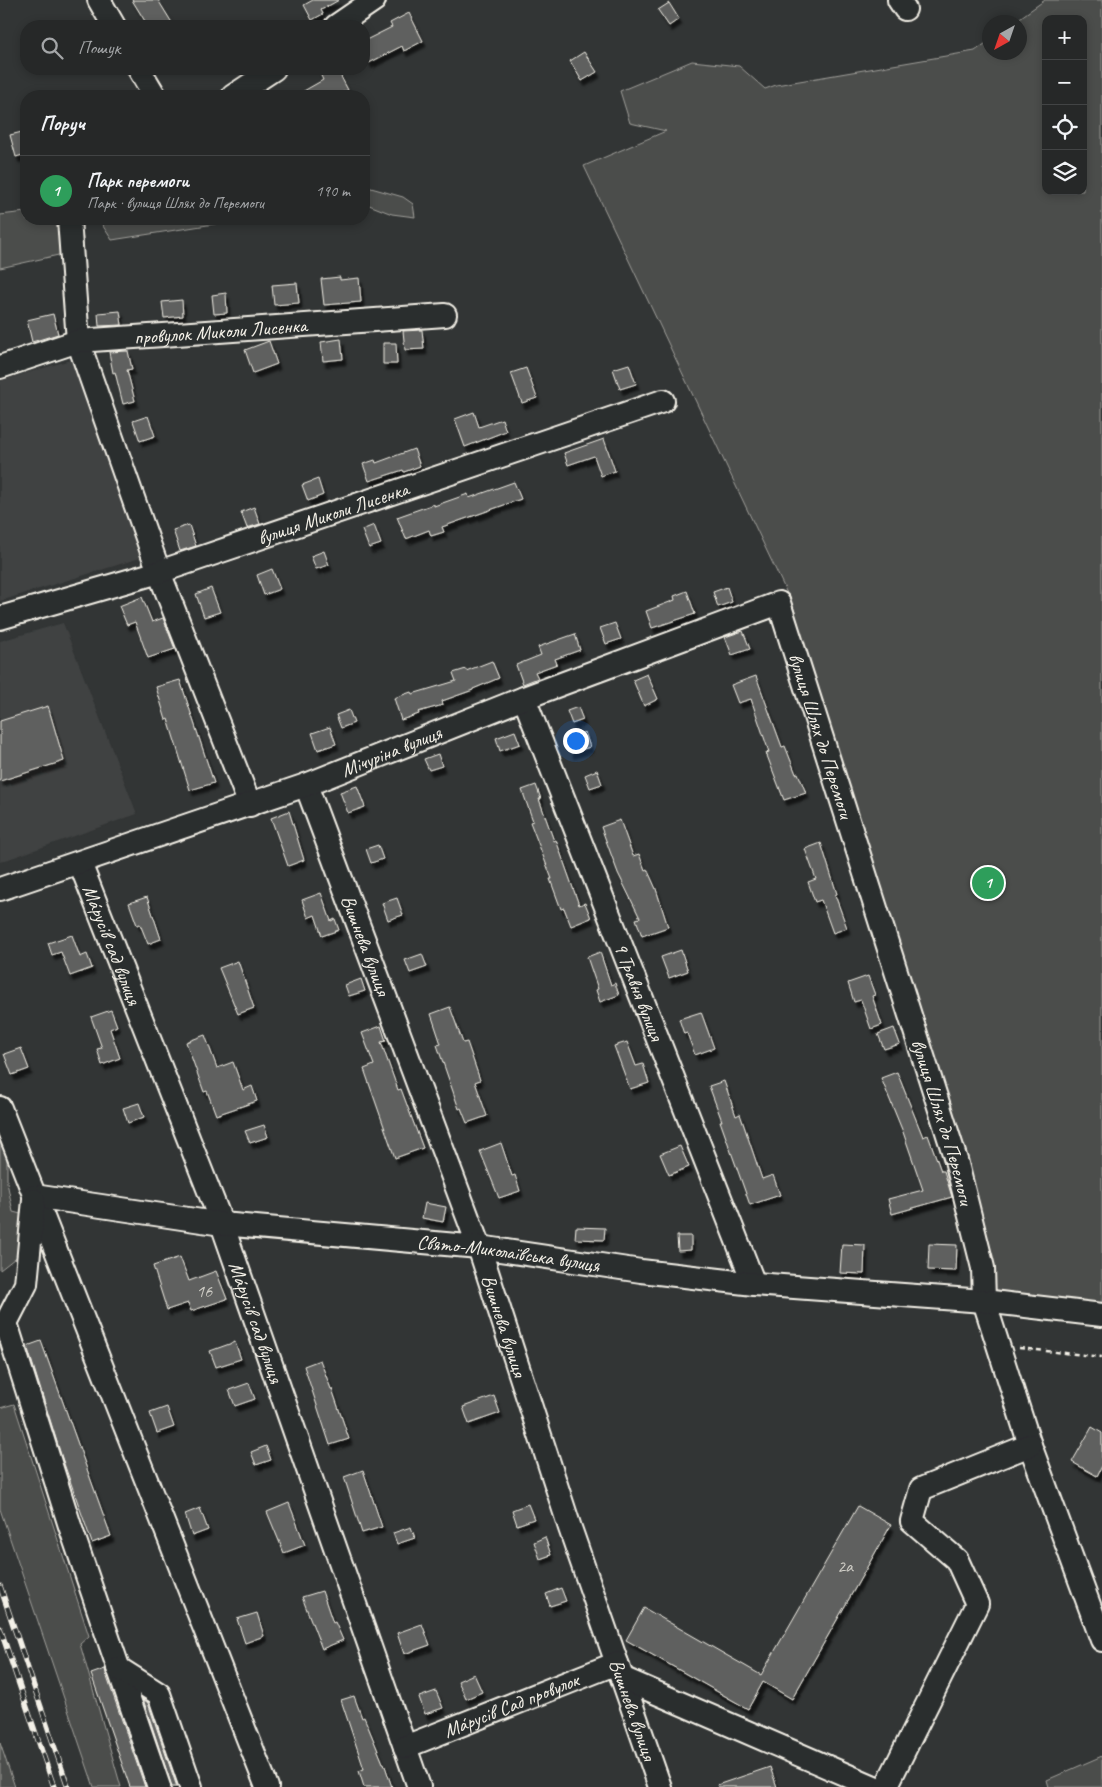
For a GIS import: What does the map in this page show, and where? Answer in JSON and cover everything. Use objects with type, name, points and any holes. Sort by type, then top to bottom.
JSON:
[{"type":"street","points":[[99,0],[111,20]]},
{"type":"street","points":[[345,20],[374,0]]},
{"type":"street","points":[[143,75],[151,90]]},
{"type":"street","points":[[242,90],[265,75]]},
{"type":"street","points":[[69,225],[78,341],[159,572],[250,805]]},
{"type":"street","name":"провулок Миколи Лисенка","points":[[0,367],[78,341],[445,315]]},
{"type":"street","name":"вулиця Миколи Лисенка","points":[[0,618],[159,572],[663,401]]},
{"type":"street","name":"Мічуріна вулиця","points":[[0,889],[306,785],[524,698],[779,603]]},
{"type":"street","name":"вулиця Шлях до Перемоги","points":[[779,603],[956,1160],[984,1268],[984,1301],[998,1346],[1030,1445],[1102,1640]]},
{"type":"street","name":"9 Травня вулиця","points":[[524,698],[754,1284]]},
{"type":"street","name":"Вишнева вулиця","points":[[306,785],[479,1247],[570,1528],[660,1787]]},
{"type":"street","name":"Мáрусів сад вулиця","points":[[80,862],[222,1224],[419,1787]]},
{"type":"street","points":[[0,1108],[267,1787]]},
{"type":"street","points":[[34,1196],[26,1284],[6,1323],[70,1526],[159,1787]]},
{"type":"street","name":"Свято-Миколаївська вулиця","points":[[34,1196],[222,1224],[479,1247],[641,1271],[754,1284],[984,1301],[1102,1314]]},
{"type":"street","points":[[886,1787],[977,1604],[957,1560],[912,1521],[921,1489],[1030,1445]]},
{"type":"street","points":[[118,1668],[158,1694],[191,1787]]},
{"type":"street","points":[[619,1670],[874,1787]]},
{"type":"street","name":"Мáрусів Сад провулок","points":[[405,1746],[619,1670]]},
{"type":"path","points":[[998,1346],[1102,1357]]},
{"type":"shaded area","points":[[1045,0],[1102,0],[1102,1315],[984,1301],[956,1160],[793,606],[584,166],[666,131],[630,123],[620,91],[692,61],[739,66],[765,89],[776,85],[975,51],[982,46],[982,60],[1027,60],[1027,15],[1024,15]]},
{"type":"shaded area","points":[[370,188],[403,197],[413,204],[415,217],[392,214],[370,205]]},
{"type":"shaded area","points":[[20,213],[20,225],[70,225],[72,252],[0,268],[0,215]]},
{"type":"shaded area","points":[[102,225],[208,225],[112,240]]},
{"type":"shaded area","points":[[77,358],[140,558],[0,601],[0,381]]},
{"type":"shaded area","points":[[63,623],[137,814],[0,862],[0,641]]},
{"type":"shaded area","points":[[0,1141],[7,1153],[7,1182],[13,1212],[49,1221],[19,1255],[0,1270]]},
{"type":"shaded area","points":[[14,1404],[89,1636],[80,1644],[121,1787],[94,1787],[0,1509],[0,1408]]},
{"type":"shaded area","points":[[0,1743],[15,1787],[0,1787]]},
{"type":"shaded area","points":[[1102,1756],[1102,1787],[1049,1787],[1047,1780]]},
{"type":"building","points":[[132,0],[158,0],[170,20],[144,20]]},
{"type":"building","points":[[313,0],[339,0],[321,10],[323,14],[312,20],[304,5]]},
{"type":"building","points":[[669,3],[679,19],[669,26],[658,10]]},
{"type":"building","points":[[409,13],[423,41],[404,51],[402,46],[370,62],[370,38],[392,27],[390,23]]},
{"type":"building","points":[[584,52],[597,72],[582,81],[570,61]]},
{"type":"building","points":[[321,75],[340,75],[348,90],[306,90],[323,80]]},
{"type":"building","points":[[20,132],[20,156],[16,157],[10,135]]},
{"type":"building","points":[[340,277],[340,280],[359,278],[361,302],[324,305],[321,279]]},
{"type":"building","points":[[297,283],[299,303],[274,305],[272,285]]},
{"type":"building","points":[[226,293],[227,313],[214,314],[212,295]]},
{"type":"building","points":[[182,300],[183,316],[164,318],[162,302]]},
{"type":"building","points":[[120,311],[122,325],[99,326],[98,313]]},
{"type":"building","points":[[53,314],[58,334],[32,342],[27,320]]},
{"type":"building","points":[[422,330],[424,349],[405,350],[403,331]]},
{"type":"building","points":[[341,339],[343,359],[323,361],[321,342]]},
{"type":"building","points":[[269,341],[277,364],[253,373],[245,350]]},
{"type":"building","points":[[383,343],[396,343],[397,364],[383,364]]},
{"type":"building","points":[[128,351],[132,369],[127,370],[135,401],[123,404],[115,372],[113,373],[109,352]]},
{"type":"building","points":[[629,364],[636,384],[620,389],[613,369]]},
{"type":"building","points":[[526,368],[537,398],[522,403],[511,373]]},
{"type":"building","points":[[474,412],[479,427],[502,419],[506,431],[465,447],[455,419]]},
{"type":"building","points":[[148,416],[155,436],[140,441],[133,421]]},
{"type":"building","points":[[604,439],[615,471],[601,476],[594,456],[568,465],[564,453]]},
{"type":"building","points":[[414,449],[420,466],[369,481],[363,464],[375,460],[376,463]]},
{"type":"building","points":[[318,479],[323,495],[308,501],[302,485]]},
{"type":"building","points":[[514,482],[521,499],[442,527],[444,532],[431,536],[429,530],[406,539],[397,517],[468,494],[469,498]]},
{"type":"building","points":[[254,507],[260,524],[247,528],[241,512]]},
{"type":"building","points":[[189,525],[196,546],[180,551],[173,530]]},
{"type":"building","points":[[374,525],[381,544],[369,548],[362,530]]},
{"type":"building","points":[[324,551],[329,565],[316,569],[311,556]]},
{"type":"building","points":[[272,569],[280,589],[264,595],[257,575]]},
{"type":"building","points":[[727,587],[732,602],[718,607],[713,592]]},
{"type":"building","points":[[211,588],[220,612],[204,617],[196,594]]},
{"type":"building","points":[[687,591],[695,614],[652,628],[646,611],[675,600],[674,596]]},
{"type":"building","points":[[142,597],[152,622],[163,618],[175,649],[148,658],[135,622],[127,625],[119,606]]},
{"type":"building","points":[[615,623],[621,639],[606,644],[600,628]]},
{"type":"building","points":[[743,631],[750,649],[732,655],[725,637]]},
{"type":"building","points":[[575,634],[580,650],[555,659],[557,664],[535,672],[538,678],[523,684],[516,665],[541,655],[538,647]]},
{"type":"building","points":[[492,661],[499,678],[442,701],[443,705],[418,712],[419,714],[401,720],[394,698],[456,681],[453,673],[466,669],[466,671]]},
{"type":"building","points":[[647,674],[658,699],[644,706],[633,680]]},
{"type":"building","points":[[756,676],[782,747],[785,746],[806,793],[784,800],[766,753],[769,752],[751,699],[738,703],[731,685]]},
{"type":"building","points":[[180,680],[214,783],[190,790],[156,687]]},
{"type":"building","points":[[48,706],[64,761],[0,781],[0,721]]},
{"type":"building","points":[[578,707],[583,720],[572,724],[567,711]]},
{"type":"building","points":[[349,710],[354,723],[341,728],[336,715]]},
{"type":"building","points":[[330,727],[336,744],[318,750],[312,733]]},
{"type":"building","points":[[515,731],[520,744],[500,751],[496,738]]},
{"type":"building","points":[[585,732],[590,747],[571,753],[566,738]]},
{"type":"building","points":[[438,754],[442,766],[429,770],[424,759]]},
{"type":"building","points":[[597,770],[602,784],[590,788],[585,775]]},
{"type":"building","points":[[536,785],[554,841],[556,840],[579,905],[585,903],[591,918],[571,926],[564,908],[561,909],[550,879],[552,879],[530,822],[533,821],[522,790]]},
{"type":"building","points":[[357,786],[365,807],[348,813],[340,792]]},
{"type":"building","points":[[289,811],[304,860],[288,866],[271,818]]},
{"type":"building","points":[[620,820],[633,856],[639,854],[645,870],[647,869],[656,889],[668,927],[642,936],[636,919],[640,918],[618,873],[601,827]]},
{"type":"building","points":[[821,843],[837,894],[835,895],[847,928],[833,933],[821,900],[815,902],[808,882],[816,879],[805,849]]},
{"type":"building","points":[[378,845],[383,859],[371,863],[366,849]]},
{"type":"building","points":[[321,893],[331,921],[335,919],[339,930],[322,936],[315,915],[308,918],[302,900]]},
{"type":"building","points":[[147,897],[161,939],[148,944],[140,924],[137,925],[129,903]]},
{"type":"building","points":[[397,898],[403,915],[388,920],[382,903]]},
{"type":"building","points":[[72,935],[80,957],[87,954],[92,968],[70,976],[61,952],[52,955],[48,943]]},
{"type":"building","points":[[681,950],[688,971],[669,978],[661,957]]},
{"type":"building","points":[[600,952],[611,985],[615,983],[619,995],[600,1002],[596,990],[598,989],[587,957]]},
{"type":"building","points":[[422,954],[427,967],[410,973],[405,960]]},
{"type":"building","points":[[238,961],[254,1008],[238,1014],[219,968]]},
{"type":"building","points":[[868,976],[875,995],[872,996],[882,1025],[871,1029],[861,1000],[854,1002],[848,983]]},
{"type":"building","points":[[361,979],[365,991],[349,996],[345,985]]},
{"type":"building","points":[[450,1007],[463,1043],[467,1042],[480,1080],[475,1082],[487,1116],[467,1123],[461,1108],[459,1109],[437,1045],[441,1044],[431,1014]]},
{"type":"building","points":[[111,1010],[117,1026],[110,1029],[120,1058],[102,1065],[97,1049],[102,1048],[91,1017]]},
{"type":"building","points":[[701,1012],[714,1048],[695,1055],[687,1033],[684,1034],[679,1019]]},
{"type":"building","points":[[381,1026],[386,1041],[381,1042],[398,1090],[401,1089],[423,1148],[395,1158],[364,1069],[374,1065],[362,1033]]},
{"type":"building","points":[[894,1028],[900,1044],[884,1049],[878,1034]]},
{"type":"building","points":[[205,1035],[217,1068],[233,1062],[243,1090],[252,1086],[257,1101],[216,1115],[207,1091],[204,1092],[186,1042]]},
{"type":"building","points":[[627,1042],[636,1066],[643,1064],[649,1083],[630,1089],[614,1046]]},
{"type":"building","points":[[21,1048],[29,1069],[12,1075],[4,1054]]},
{"type":"building","points":[[897,1072],[923,1137],[928,1135],[941,1171],[944,1171],[952,1197],[892,1214],[888,1199],[923,1190],[903,1132],[881,1078]]},
{"type":"building","points":[[724,1081],[736,1116],[740,1114],[762,1179],[773,1175],[780,1195],[750,1205],[709,1086]]},
{"type":"building","points":[[139,1103],[144,1117],[128,1123],[123,1108]]},
{"type":"building","points":[[264,1125],[268,1137],[250,1143],[245,1131]]},
{"type":"building","points":[[501,1143],[512,1176],[515,1175],[520,1191],[499,1198],[480,1151]]},
{"type":"building","points":[[680,1146],[689,1167],[669,1175],[660,1154]]},
{"type":"building","points":[[425,1203],[446,1207],[443,1222],[422,1218]]},
{"type":"building","points":[[576,1227],[605,1228],[604,1240],[575,1239]]},
{"type":"building","points":[[677,1236],[691,1236],[691,1250],[678,1251]]},
{"type":"building","points":[[842,1244],[865,1245],[864,1274],[840,1273]]},
{"type":"building","points":[[929,1244],[957,1245],[956,1271],[928,1270]]},
{"type":"building","points":[[180,1257],[189,1281],[216,1271],[227,1299],[191,1311],[188,1303],[167,1310],[153,1266]]},
{"type":"building","points":[[41,1341],[111,1536],[92,1543],[62,1458],[27,1346]]},
{"type":"building","points":[[235,1342],[241,1359],[216,1367],[210,1351]]},
{"type":"building","points":[[320,1360],[349,1439],[330,1445],[304,1366]]},
{"type":"building","points":[[249,1383],[255,1399],[235,1406],[229,1390]]},
{"type":"building","points":[[494,1396],[500,1413],[469,1424],[463,1407]]},
{"type":"building","points":[[167,1407],[174,1427],[157,1433],[150,1413]]},
{"type":"building","points":[[1092,1427],[1102,1433],[1102,1466],[1097,1476],[1072,1462]]},
{"type":"building","points":[[266,1446],[271,1460],[256,1465],[251,1452]]},
{"type":"building","points":[[363,1470],[382,1527],[362,1533],[344,1477]]},
{"type":"building","points":[[289,1503],[305,1545],[284,1553],[267,1512]]},
{"type":"building","points":[[528,1504],[534,1519],[517,1525],[512,1510]]},
{"type":"building","points":[[858,1506],[891,1525],[792,1699],[763,1682],[748,1709],[626,1640],[644,1608],[761,1675]]},
{"type":"building","points":[[200,1508],[208,1530],[192,1536],[185,1514]]},
{"type":"building","points":[[411,1527],[415,1538],[397,1544],[393,1533]]},
{"type":"building","points":[[545,1537],[551,1555],[540,1559],[534,1542]]},
{"type":"building","points":[[561,1588],[566,1601],[550,1606],[546,1594]]},
{"type":"building","points":[[322,1591],[333,1623],[335,1622],[343,1640],[322,1649],[302,1597]]},
{"type":"building","points":[[257,1613],[264,1636],[245,1643],[237,1619]]},
{"type":"building","points":[[422,1624],[430,1645],[404,1654],[397,1633]]},
{"type":"building","points":[[105,1669],[145,1787],[130,1787],[91,1674]]},
{"type":"building","points":[[474,1674],[482,1692],[466,1699],[458,1681]]},
{"type":"building","points":[[436,1691],[443,1708],[425,1714],[419,1697]]},
{"type":"building","points":[[354,1696],[362,1718],[364,1717],[384,1763],[392,1787],[364,1787],[359,1771],[364,1769],[341,1700]]},
{"type":"building","points":[[143,1699],[148,1703],[177,1787],[172,1787]]},
{"type":"building","points":[[770,1767],[777,1787],[718,1787],[717,1785]]},
{"type":"railway","points":[[0,1586],[68,1787]]},
{"type":"railway","points":[[0,1628],[54,1787]]},
{"type":"place","name":"Парк перемоги","points":[[988,883]]}]
